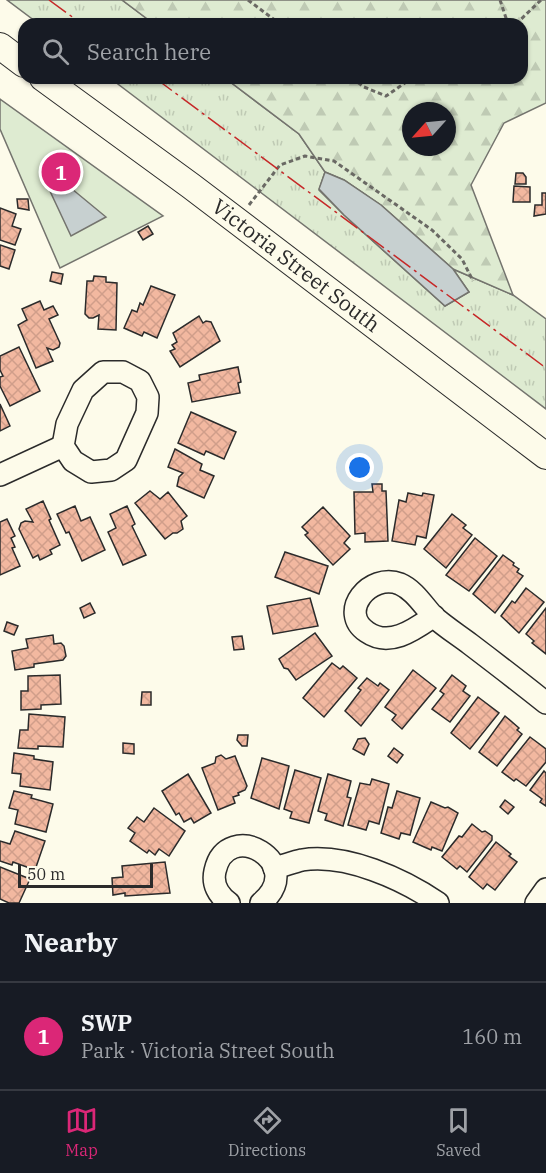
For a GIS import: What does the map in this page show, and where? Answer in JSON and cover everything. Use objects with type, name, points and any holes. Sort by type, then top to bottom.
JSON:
[{"type":"main road","points":[[0,46],[18,60]]},
{"type":"main road","name":"Victoria Street South","points":[[51,84],[237,221],[546,456]]},
{"type":"street","points":[[103,372],[123,372],[140,381],[147,397],[147,413],[126,460],[111,470],[91,471],[73,461],[63,446],[67,424],[83,390],[103,372]]},
{"type":"street","points":[[0,475],[63,446]]},
{"type":"street","points":[[434,616],[546,703]]},
{"type":"street","points":[[229,903],[219,894],[215,886],[213,876],[216,864],[223,854],[235,847],[248,845],[259,849],[269,857],[274,868],[276,879],[273,890],[261,903]]},
{"type":"street","points":[[274,868],[303,860],[356,864],[388,874],[414,886],[438,903]]},
{"type":"street","points":[[536,903],[546,890]]},
{"type":"path","points":[[248,0],[272,18]]},
{"type":"path","points":[[500,0],[506,18]]},
{"type":"path","points":[[522,18],[541,0]]},
{"type":"path","points":[[360,84],[386,96],[403,84]]},
{"type":"path","points":[[237,221],[280,165],[305,156],[334,161],[432,230],[462,259],[473,281]]},
{"type":"green space","points":[[7,0],[122,0],[146,18],[31,18]]},
{"type":"green space","points":[[122,0],[546,0],[546,103],[504,123],[471,185],[513,295],[453,269],[381,205],[344,180],[325,172],[299,134],[233,84],[528,84],[528,18],[146,18]]},
{"type":"green space","points":[[118,84],[233,84],[299,134],[325,172],[319,190],[445,306],[469,292],[453,269],[513,295],[546,319],[546,409]]},
{"type":"green space","points":[[0,99],[163,216],[60,268],[0,129]]},
{"type":"shaded area","points":[[49,170],[106,217],[71,236],[42,174]]},
{"type":"shaded area","points":[[325,172],[344,180],[381,205],[453,269],[469,292],[445,306],[344,215],[319,189]]},
{"type":"building","points":[[516,173],[523,173],[526,177],[526,184],[515,184]]},
{"type":"building","points":[[514,186],[530,187],[530,202],[513,202]]},
{"type":"building","points":[[542,193],[546,193],[546,214],[534,216],[535,205],[542,205]]},
{"type":"building","points":[[17,199],[28,199],[29,210],[18,208]]},
{"type":"building","points":[[0,208],[16,214],[12,226],[21,229],[15,245],[0,240]]},
{"type":"building","points":[[148,226],[153,234],[143,240],[138,232]]},
{"type":"building","points":[[0,245],[15,250],[9,269],[0,266]]},
{"type":"building","points":[[52,272],[63,274],[61,284],[50,281]]},
{"type":"building","points":[[94,276],[106,277],[106,282],[117,283],[116,330],[98,329],[99,315],[89,318],[85,314],[87,281],[93,281]]},
{"type":"building","points":[[151,286],[175,295],[157,338],[144,332],[142,336],[124,328],[132,310],[137,312],[140,303],[143,305]]},
{"type":"building","points":[[40,301],[44,310],[53,306],[58,315],[49,319],[60,343],[59,347],[53,350],[47,348],[53,361],[36,368],[18,325],[27,320],[22,309]]},
{"type":"building","points":[[199,316],[203,323],[211,322],[220,341],[180,367],[170,351],[175,349],[172,345],[177,342],[173,333]]},
{"type":"building","points":[[19,347],[40,391],[10,406],[0,386],[0,377],[3,376],[0,370],[0,356]]},
{"type":"building","points":[[238,367],[241,382],[238,383],[240,393],[192,402],[188,383],[200,380],[199,375]]},
{"type":"building","points":[[0,404],[10,426],[0,431]]},
{"type":"building","points":[[191,412],[236,432],[224,459],[206,451],[204,455],[178,443]]},
{"type":"building","points":[[175,449],[202,464],[200,470],[214,476],[204,498],[177,486],[179,477],[183,473],[168,467]]},
{"type":"building","points":[[372,484],[382,484],[382,491],[386,491],[388,541],[365,542],[365,533],[355,534],[354,492],[373,492]]},
{"type":"building","points":[[150,491],[160,499],[168,492],[187,516],[181,521],[183,529],[165,539],[135,503]]},
{"type":"building","points":[[408,493],[422,496],[423,493],[434,495],[426,538],[417,536],[415,545],[392,541],[399,500],[406,502]]},
{"type":"building","points":[[43,501],[60,545],[50,550],[52,554],[40,560],[38,555],[33,558],[19,529],[21,523],[25,521],[33,522],[26,509]]},
{"type":"building","points":[[75,506],[81,521],[90,517],[105,550],[82,561],[69,532],[66,533],[57,514]]},
{"type":"building","points":[[127,506],[135,524],[132,526],[146,555],[123,565],[108,532],[116,528],[110,514]]},
{"type":"building","points":[[323,507],[350,536],[344,543],[350,549],[333,565],[305,535],[308,533],[302,527]]},
{"type":"building","points":[[452,514],[466,525],[463,528],[472,535],[446,568],[424,549]]},
{"type":"building","points":[[7,519],[15,536],[11,538],[15,547],[12,548],[20,566],[0,575],[0,522]]},
{"type":"building","points":[[475,538],[497,556],[469,591],[446,575]]},
{"type":"building","points":[[285,552],[328,566],[319,594],[275,577]]},
{"type":"building","points":[[503,555],[514,563],[513,565],[519,569],[517,572],[523,576],[495,613],[473,594]]},
{"type":"building","points":[[526,588],[544,602],[519,633],[501,616]]},
{"type":"building","points":[[310,598],[318,626],[273,634],[267,606]]},
{"type":"building","points":[[90,603],[95,613],[84,618],[80,608]]},
{"type":"building","points":[[546,608],[546,654],[532,643],[534,641],[526,634]]},
{"type":"building","points":[[7,622],[18,626],[14,635],[4,631]]},
{"type":"building","points":[[315,633],[332,656],[296,680],[279,659]]},
{"type":"building","points":[[53,635],[54,644],[61,643],[64,646],[66,656],[63,660],[34,664],[34,667],[15,670],[12,651],[28,648],[26,639]]},
{"type":"building","points":[[242,636],[244,649],[234,650],[232,637]]},
{"type":"building","points":[[332,663],[340,669],[343,666],[357,678],[324,717],[303,698]]},
{"type":"building","points":[[413,670],[436,688],[402,729],[392,720],[396,715],[385,707]]},
{"type":"building","points":[[60,675],[61,704],[41,705],[41,709],[21,710],[21,691],[28,691],[28,676]]},
{"type":"building","points":[[452,675],[466,686],[463,691],[470,696],[450,722],[432,709],[444,694],[440,691]]},
{"type":"building","points":[[367,678],[378,686],[380,683],[389,690],[361,726],[345,711],[361,690],[358,688]]},
{"type":"building","points":[[142,692],[151,692],[151,705],[141,705]]},
{"type":"building","points":[[478,697],[499,713],[470,749],[451,733]]},
{"type":"building","points":[[29,714],[65,717],[63,747],[18,748],[20,730],[28,730]]},
{"type":"building","points":[[505,716],[519,728],[517,730],[522,734],[497,766],[479,752]]},
{"type":"building","points":[[238,735],[248,735],[247,746],[242,746],[237,740]]},
{"type":"building","points":[[530,737],[546,749],[546,762],[526,786],[502,772]]},
{"type":"building","points":[[365,738],[369,744],[364,755],[353,749],[358,739]]},
{"type":"building","points":[[123,743],[134,744],[134,754],[123,753]]},
{"type":"building","points":[[394,748],[403,755],[397,763],[388,756]]},
{"type":"building","points":[[14,753],[53,762],[50,790],[20,786],[21,774],[12,773]]},
{"type":"building","points":[[221,755],[226,759],[235,756],[247,786],[245,790],[238,793],[239,795],[233,797],[235,803],[218,810],[202,768],[215,763],[216,757]]},
{"type":"building","points":[[262,758],[289,766],[279,809],[251,798]]},
{"type":"building","points":[[295,770],[321,778],[309,823],[290,818],[292,812],[284,809]]},
{"type":"building","points":[[544,771],[546,773],[546,806],[540,802],[542,799],[530,790]]},
{"type":"building","points":[[188,774],[211,813],[194,823],[191,818],[184,822],[179,813],[176,815],[162,791]]},
{"type":"building","points":[[328,774],[351,781],[347,797],[351,798],[343,826],[325,820],[327,814],[318,811]]},
{"type":"building","points":[[372,779],[389,784],[379,824],[369,821],[366,830],[348,825],[360,783],[370,785]]},
{"type":"building","points":[[14,791],[32,795],[31,798],[53,804],[46,832],[15,824],[18,810],[9,808]]},
{"type":"building","points":[[397,791],[420,798],[410,835],[401,833],[399,839],[381,833],[388,807],[392,808]]},
{"type":"building","points":[[505,800],[514,807],[508,814],[500,807]]},
{"type":"building","points":[[431,802],[458,813],[442,851],[432,847],[431,850],[413,842]]},
{"type":"building","points":[[154,808],[185,831],[169,856],[159,849],[155,855],[149,850],[147,853],[130,841],[135,833],[128,828],[137,817],[144,822]]},
{"type":"building","points":[[472,824],[492,836],[492,840],[467,872],[460,866],[457,869],[442,857]]},
{"type":"building","points":[[15,831],[45,841],[35,870],[13,862],[12,865],[0,861],[0,841],[10,844]]},
{"type":"building","points":[[496,842],[517,862],[495,890],[487,884],[483,889],[469,877]]},
{"type":"building","points":[[165,862],[170,893],[113,895],[112,878],[123,877],[122,866]]},
{"type":"building","points":[[0,867],[30,879],[19,903],[9,903],[0,899]]},
{"type":"power","points":[[49,0],[74,18]]},
{"type":"power","points":[[163,84],[546,368]]},
{"type":"place","name":"SWP","points":[[61,172]]}]
